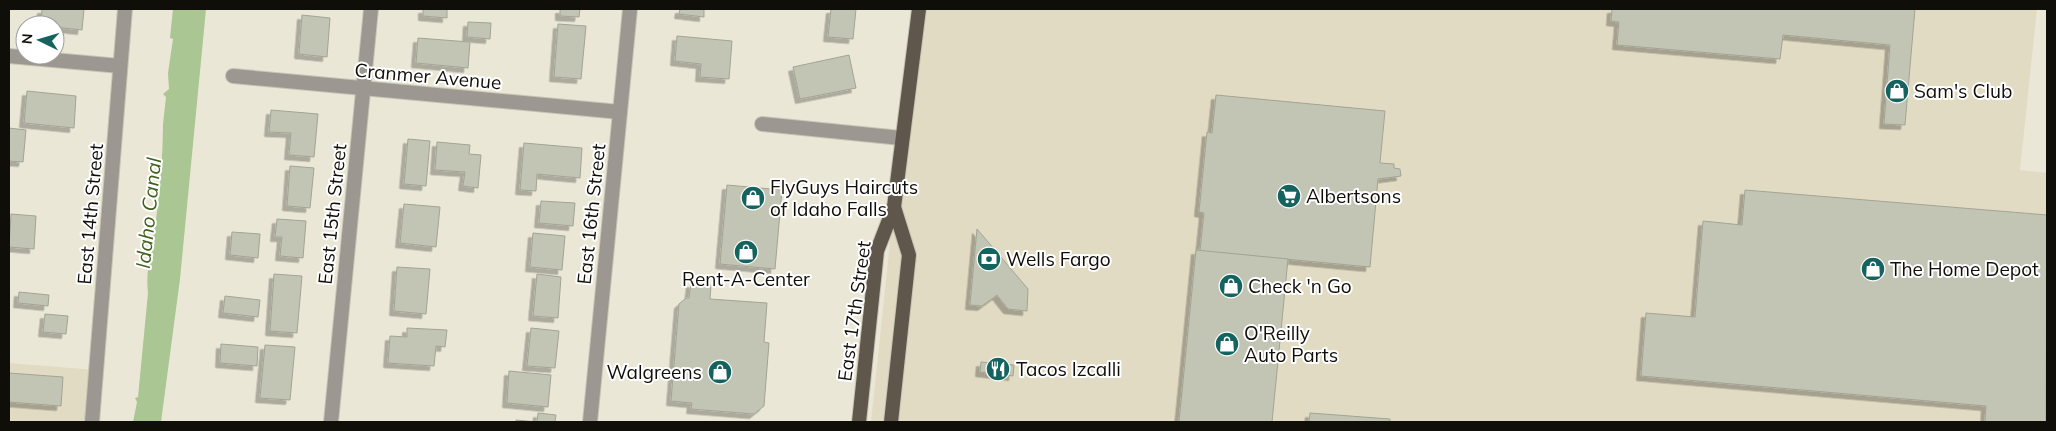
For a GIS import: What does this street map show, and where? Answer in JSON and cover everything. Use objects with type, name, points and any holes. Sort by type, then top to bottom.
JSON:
[{"type":"main road","name":"East 17th Street","points":[[859,422],[877,251],[894,207],[901,138],[919,9]]},
{"type":"main road","name":"East 17th Street","points":[[891,422],[909,255],[894,207]]},
{"type":"street","name":"East 14th Street","points":[[92,422],[126,9]]},
{"type":"street","name":"East 15th Street","points":[[331,422],[372,9]]},
{"type":"street","name":"East 16th Street","points":[[590,422],[630,9]]},
{"type":"street","points":[[9,56],[120,66]]},
{"type":"street","name":"Cranmer Avenue","points":[[233,76],[363,90],[620,112]]},
{"type":"street","points":[[762,124],[901,138]]},
{"type":"shaded area","name":"Idaho Canal","points":[[173,9],[206,9],[180,279],[161,422],[133,422],[137,402],[135,398],[138,397],[148,293],[148,266],[160,184],[166,97],[163,94],[169,89],[168,73],[173,39],[170,38]]},
{"type":"shaded area","points":[[919,9],[2037,9],[2020,170],[2047,173],[2047,422],[871,422],[901,138]]},
{"type":"shaded area","points":[[9,363],[96,370],[92,422],[9,422]]},
{"type":"building","points":[[42,9],[84,9],[82,30],[65,28],[65,15],[42,15]]},
{"type":"building","points":[[423,9],[447,9],[447,18],[423,16]]},
{"type":"building","points":[[560,9],[580,9],[579,17],[560,16]]},
{"type":"building","points":[[680,9],[704,9],[704,17],[679,14]]},
{"type":"building","points":[[831,9],[856,9],[853,39],[828,37]]},
{"type":"building","name":"Sam's Club","points":[[1612,9],[1915,9],[1905,125],[1884,124],[1890,45],[1783,35],[1780,59],[1617,45],[1619,22],[1611,21]]},
{"type":"building","points":[[302,15],[330,18],[327,57],[299,54]]},
{"type":"building","points":[[468,22],[491,23],[490,39],[467,37]]},
{"type":"building","points":[[558,24],[586,26],[581,79],[554,77]]},
{"type":"building","points":[[677,36],[732,41],[729,79],[700,77],[701,64],[675,61]]},
{"type":"building","points":[[418,38],[470,42],[468,68],[416,63]]},
{"type":"building","points":[[849,55],[856,88],[800,99],[793,67]]},
{"type":"building","points":[[27,91],[76,96],[74,128],[24,123]]},
{"type":"building","name":"Albertsons","points":[[1216,95],[1385,111],[1380,163],[1394,164],[1394,168],[1400,169],[1401,176],[1378,179],[1370,267],[1200,251],[1204,213],[1199,212],[1207,132],[1212,133]]},
{"type":"building","points":[[271,110],[318,114],[314,157],[289,155],[291,133],[269,132]]},
{"type":"building","points":[[9,128],[26,130],[23,162],[9,161]]},
{"type":"building","points":[[408,139],[430,141],[426,186],[404,184]]},
{"type":"building","points":[[437,142],[470,145],[469,154],[481,155],[478,188],[463,186],[465,172],[435,170]]},
{"type":"building","points":[[524,143],[582,148],[580,178],[537,174],[536,191],[520,190]]},
{"type":"building","points":[[290,166],[314,168],[310,208],[287,206]]},
{"type":"building","points":[[727,185],[782,190],[775,269],[720,264]]},
{"type":"building","name":"The Home Depot","points":[[1745,190],[2047,215],[2046,422],[1985,422],[1986,406],[1641,376],[1646,313],[1695,317],[1703,221],[1742,225]]},
{"type":"building","points":[[541,201],[575,203],[573,226],[539,223]]},
{"type":"building","points":[[404,204],[440,207],[436,247],[400,243]]},
{"type":"building","points":[[11,214],[36,216],[34,249],[9,247]]},
{"type":"building","points":[[277,219],[306,221],[303,258],[280,256],[282,237],[275,237]]},
{"type":"building","name":"Wells Fargo","points":[[977,229],[1028,289],[1027,311],[1008,309],[997,295],[982,306],[970,305]]},
{"type":"building","points":[[232,232],[260,234],[258,258],[230,255]]},
{"type":"building","points":[[533,233],[565,236],[562,270],[530,267]]},
{"type":"building","points":[[1196,250],[1288,259],[1272,422],[1179,422]]},
{"type":"building","points":[[397,267],[430,269],[426,314],[394,311]]},
{"type":"building","points":[[274,274],[302,276],[297,333],[270,331]]},
{"type":"building","points":[[537,274],[561,277],[558,318],[533,316]]},
{"type":"building","name":"Walgreens","points":[[691,283],[711,285],[710,299],[767,303],[764,342],[769,343],[764,406],[754,414],[691,409],[692,403],[671,401],[679,304],[686,298],[689,298]]},
{"type":"building","points":[[19,292],[49,295],[48,306],[18,303]]},
{"type":"building","points":[[225,296],[260,300],[258,317],[223,313]]},
{"type":"building","points":[[45,314],[68,316],[66,334],[43,332]]},
{"type":"building","points":[[407,328],[447,330],[445,347],[436,346],[434,366],[388,363],[390,336],[407,337]]},
{"type":"building","points":[[531,328],[559,331],[555,368],[527,366]]},
{"type":"building","points":[[221,344],[258,347],[257,366],[220,363]]},
{"type":"building","points":[[265,345],[295,347],[290,400],[260,398]]},
{"type":"building","points":[[981,362],[1014,365],[1013,376],[980,372]]},
{"type":"building","points":[[509,371],[551,375],[548,407],[507,403]]},
{"type":"building","points":[[9,373],[63,377],[61,406],[9,402]]},
{"type":"building","points":[[538,413],[556,415],[555,422],[537,422]]},
{"type":"building","points":[[1310,413],[1390,419],[1390,422],[1309,422]]},
{"type":"building","points":[[516,420],[537,422],[516,422]]},
{"type":"place","name":"Sam's Club","points":[[1897,91]]},
{"type":"place","name":"Albertsons","points":[[1289,196]]},
{"type":"place","name":"FlyGuys Haircuts of Idaho Falls","points":[[753,198]]},
{"type":"place","name":"Rent-A-Center","points":[[746,252]]},
{"type":"place","name":"Wells Fargo","points":[[989,259]]},
{"type":"place","name":"The Home Depot","points":[[1873,269]]},
{"type":"place","name":"Check 'n Go","points":[[1231,286]]},
{"type":"place","name":"O'Reilly Auto Parts","points":[[1227,344]]},
{"type":"place","name":"Tacos Izcalli","points":[[998,369]]},
{"type":"place","name":"Walgreens","points":[[720,372]]}]
